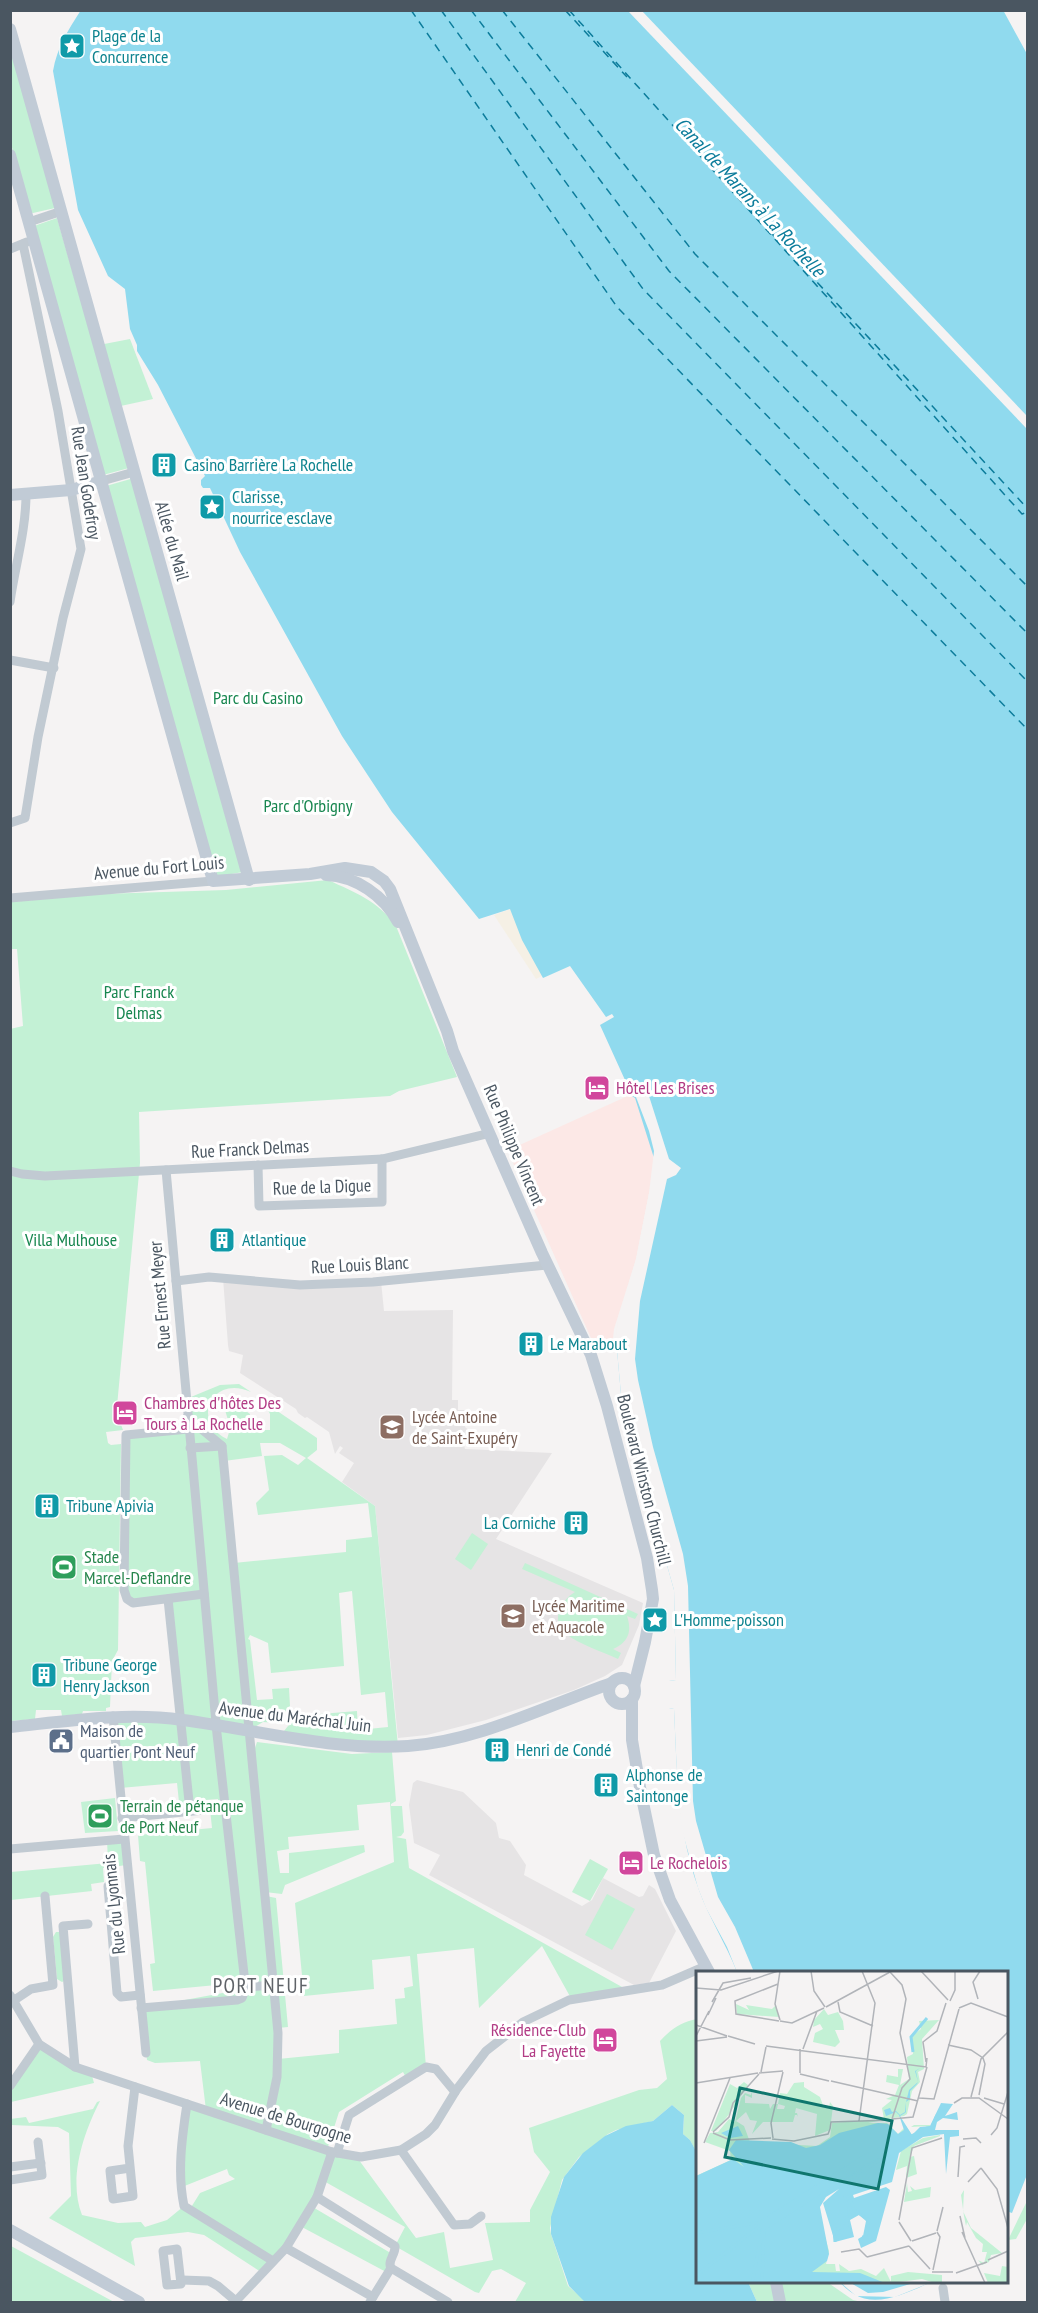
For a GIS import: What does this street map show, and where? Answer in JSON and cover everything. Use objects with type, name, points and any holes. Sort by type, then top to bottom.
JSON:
[{"type":"street","name":"Allée du Mail","points":[[10,29],[249,880]]},
{"type":"street","points":[[10,155],[29,222],[29,241],[102,481],[213,881]]},
{"type":"street","points":[[29,222],[62,212]]},
{"type":"street","points":[[10,249],[29,241]]},
{"type":"street","name":"Rue Jean Godefroy","points":[[10,822],[25,818],[38,737],[63,618],[81,549],[29,241]]},
{"type":"street","points":[[10,495],[71,490],[134,472]]},
{"type":"street","points":[[10,602],[23,537],[26,494]]},
{"type":"street","points":[[10,660],[54,668]]},
{"type":"street","name":"Avenue du Fort Louis","points":[[10,898],[310,874]]},
{"type":"street","name":"Rue Philippe Vincent","points":[[310,874],[343,877],[363,886],[389,908],[411,946],[447,1030],[453,1051],[547,1265],[591,1355]]},
{"type":"street","name":"Rue Franck Delmas","points":[[10,1171],[45,1176],[382,1159],[490,1133]]},
{"type":"street","name":"Rue de la Digue","points":[[258,1165],[260,1206],[382,1202],[382,1159]]},
{"type":"street","name":"Rue Ernest Meyer","points":[[166,1170],[224,1808],[246,1987]]},
{"type":"street","name":"Rue Louis Blanc","points":[[176,1281],[209,1277],[300,1285],[381,1281],[547,1265]]},
{"type":"street","name":"Boulevard Winston Churchill","points":[[591,1355],[619,1448],[652,1590],[650,1616],[633,1692],[632,1740],[647,1829],[662,1881],[708,1969]]},
{"type":"street","points":[[187,1417],[222,1446],[279,2033],[277,2077],[266,2130]]},
{"type":"street","points":[[188,1429],[126,1435],[124,1590],[127,1599],[134,1603],[204,1594]]},
{"type":"street","points":[[190,1448],[222,1446]]},
{"type":"street","points":[[168,1599],[190,1811]]},
{"type":"street","name":"Boulevard Winston Churchill","points":[[615,1681],[630,1666],[650,1616]]},
{"type":"street","points":[[628,1680],[633,1692],[626,1703],[615,1701],[609,1690],[615,1681],[628,1680]]},
{"type":"street","name":"Avenue du Maréchal Juin","points":[[10,1728],[113,1716],[181,1719],[216,1726],[358,1745],[407,1746],[448,1739],[493,1727],[615,1681]]},
{"type":"street","name":"Avenue du Maréchal Juin","points":[[569,1700],[595,1695],[615,1701]]},
{"type":"street","name":"Boulevard Winston Churchill","points":[[615,1701],[632,1740]]},
{"type":"street","name":"Rue du Lyonnais","points":[[113,1716],[146,2053]]},
{"type":"street","points":[[122,1818],[224,1808]]},
{"type":"street","points":[[10,1849],[124,1839]]},
{"type":"street","points":[[108,1886],[117,1993],[121,1997],[140,1995]]},
{"type":"street","points":[[45,1896],[53,1984]]},
{"type":"street","points":[[48,1928],[88,1924]]},
{"type":"street","points":[[63,1926],[75,2067]]},
{"type":"street","name":"Avenue de Bourgogne","points":[[12,2000],[39,2044],[75,2067],[334,2152],[361,2157],[401,2150],[426,2134],[435,2125],[455,2092],[486,2051],[523,2022],[569,2000],[662,1985],[696,1973]]},
{"type":"street","points":[[12,2000],[31,1989],[68,1983]]},
{"type":"street","points":[[141,2008],[237,2000],[242,1998],[246,1987],[273,1985]]},
{"type":"street","points":[[10,2085],[39,2044]]},
{"type":"street","points":[[182,2280],[209,2282],[218,2286],[236,2302],[286,2248],[316,2196],[349,2115],[426,2067],[436,2069],[455,2092]]},
{"type":"street","points":[[130,2168],[128,2146],[135,2087]]},
{"type":"street","points":[[187,2104],[182,2139],[184,2206],[273,2261]]},
{"type":"street","points":[[10,2180],[42,2175],[38,2142]]},
{"type":"street","points":[[401,2150],[454,2225],[470,2224],[481,2216]]},
{"type":"street","points":[[10,2167],[40,2163]]},
{"type":"street","points":[[316,2196],[392,2243],[396,2252],[390,2262],[392,2268],[448,2302]]},
{"type":"street","points":[[10,2229],[139,2302]]},
{"type":"street","points":[[286,2248],[372,2300],[392,2268]]},
{"type":"street","points":[[776,2283],[780,2302]]},
{"type":"street","points":[[943,2288],[945,2302]]},
{"type":"shaded area","points":[[632,1094],[636,1097],[654,1151],[649,1193],[636,1259],[614,1329],[612,1348],[591,1338],[510,1156],[513,1148]]},
{"type":"shaded area","points":[[223,1278],[300,1285],[381,1281],[384,1311],[453,1310],[452,1400],[458,1400],[458,1410],[466,1410],[465,1427],[471,1432],[464,1445],[465,1449],[552,1453],[496,1539],[643,1603],[639,1625],[622,1665],[605,1676],[574,1690],[486,1720],[427,1735],[398,1738],[375,1506],[342,1482],[354,1463],[339,1453],[343,1448],[340,1446],[335,1454],[329,1432],[240,1373],[243,1355],[229,1351]]},
{"type":"shaded area","points":[[417,1780],[463,1792],[496,1823],[499,1838],[510,1841],[526,1865],[524,1875],[582,1906],[592,1900],[603,1878],[639,1897],[643,1896],[649,1885],[655,1889],[676,1931],[649,1983],[634,1985],[429,1875],[440,1855],[414,1843],[409,1805],[413,1783]]},
{"type":"green space","points":[[10,37],[55,208],[33,213],[30,212],[11,144]]},
{"type":"green space","points":[[57,218],[129,468],[103,475],[34,226]]},
{"type":"green space","points":[[130,339],[153,399],[116,407],[99,345]]},
{"type":"green space","points":[[134,478],[243,872],[220,876],[213,873],[106,486]]},
{"type":"green space","points":[[328,880],[374,903],[396,926],[457,1077],[399,1091],[390,1096],[139,1112],[140,1163],[117,1406],[117,1414],[123,1430],[106,1432],[108,1443],[121,1444],[118,1650],[112,1661],[110,1707],[106,1708],[106,1711],[83,1711],[82,1714],[62,1716],[61,1710],[36,1710],[35,1719],[11,1721],[10,1029],[23,1026],[17,949],[11,949],[10,902],[101,894],[226,890]]},
{"type":"green space","points":[[239,1384],[251,1392],[237,1388],[226,1389],[210,1402],[208,1411],[210,1422],[216,1431],[227,1439],[230,1429],[240,1429],[261,1419],[261,1430],[270,1430],[270,1414],[264,1402],[317,1438],[317,1450],[307,1458],[375,1506],[398,1746],[280,1736],[296,1716],[357,1711],[358,1730],[388,1727],[385,1692],[361,1695],[352,1591],[339,1593],[344,1666],[271,1673],[268,1643],[250,1635],[248,1639],[250,1640],[257,1700],[273,1699],[272,1689],[289,1688],[290,1706],[277,1723],[263,1722],[250,1730],[253,1754],[257,1742],[352,1754],[392,1752],[396,1801],[391,1806],[402,1806],[404,1832],[401,1836],[396,1837],[406,1839],[409,1868],[631,1992],[572,2000],[542,1946],[479,2008],[474,1948],[417,1954],[426,2067],[407,2079],[403,2072],[339,2112],[327,2150],[356,2156],[416,2238],[444,2232],[450,2268],[493,2260],[485,2223],[530,2222],[530,2210],[550,2172],[534,2152],[529,2128],[639,2090],[657,2088],[667,2079],[660,2041],[677,2027],[696,2019],[696,2152],[690,2140],[683,2134],[684,2115],[672,2105],[653,2121],[608,2134],[579,2157],[562,2180],[550,2228],[551,2234],[568,2286],[587,2302],[515,2302],[526,2283],[501,2269],[492,2271],[479,2293],[475,2292],[395,2246],[405,2227],[322,2180],[311,2206],[394,2255],[388,2273],[300,2226],[261,2272],[204,2235],[188,2232],[135,2238],[131,2242],[135,2266],[49,2218],[71,2196],[69,2133],[58,2127],[11,2125],[10,2119],[26,2117],[29,2123],[93,2109],[100,2101],[79,2157],[77,2187],[82,2215],[118,2223],[141,2222],[145,2227],[167,2220],[184,2206],[190,2209],[200,2193],[235,2179],[229,2175],[227,2169],[182,2187],[187,2104],[206,2110],[200,2061],[155,2063],[147,2060],[141,2008],[228,1992],[227,1984],[153,1991],[150,1964],[155,1963],[145,1862],[140,1861],[138,1835],[212,1828],[210,1809],[218,1808],[218,1799],[193,1801],[190,1811],[180,1812],[177,1783],[120,1788],[113,1716],[180,1719],[168,1599],[127,1599],[126,1435],[188,1429],[186,1399],[220,1385]],"holes":[[[260,1443],[280,1443],[306,1458],[298,1465],[282,1455],[264,1456],[269,1490],[256,1503],[258,1515],[368,1503],[372,1537],[346,1540],[346,1552],[234,1563],[224,1461],[262,1456]],[[390,1802],[394,1862],[295,1903],[304,1996],[374,1989],[372,1960],[410,1956],[413,1986],[404,1988],[405,1998],[395,1999],[397,2024],[339,2030],[339,2053],[278,2059],[278,2028],[288,2027],[276,1898],[266,1896],[265,1892],[282,1894],[285,1885],[365,1852],[364,1845],[289,1853],[289,1873],[280,1873],[277,1851],[289,1849],[288,1837],[359,1830],[357,1805]]]},
{"type":"green space","points":[[233,1401],[250,1416],[234,1422],[228,1420],[225,1410]]},
{"type":"green space","points":[[472,1533],[488,1544],[471,1570],[455,1559]]},
{"type":"green space","points":[[525,1563],[638,1614],[635,1619],[627,1616],[628,1636],[623,1643],[613,1649],[621,1653],[618,1659],[571,1638],[561,1629],[559,1611],[565,1600],[575,1592],[522,1569]]},
{"type":"green space","name":"Terrain de pétanque de Port Neuf","points":[[115,1798],[118,1831],[85,1833],[81,1802]]},
{"type":"green space","points":[[124,1839],[127,1865],[103,1868],[104,1882],[91,1884],[92,1891],[11,1900],[11,1872],[108,1863],[107,1840]]},
{"type":"green space","points":[[590,1859],[608,1869],[590,1901],[572,1892]]},
{"type":"green space","points":[[607,1894],[635,1909],[612,1950],[585,1935]]},
{"type":"green space","points":[[56,1932],[60,1932],[64,1981],[62,1982],[57,1979],[53,1937]]},
{"type":"green space","points":[[39,2044],[91,2072],[94,2083],[11,2102],[11,2086]]},
{"type":"green space","points":[[1027,2201],[1027,2219],[1016,2239],[1008,2240]]},
{"type":"green space","points":[[11,2246],[114,2302],[11,2302]]},
{"type":"green space","points":[[748,2283],[772,2283],[775,2302],[757,2302]]},
{"type":"green space","points":[[776,2283],[828,2283],[853,2300],[862,2302],[780,2302]]},
{"type":"sand","points":[[527,903],[552,971],[536,979],[494,915]]},
{"type":"water","name":"Canal de Marans à La Rochelle","points":[[81,10],[1003,10],[1027,54],[1028,2172],[1012,2213],[1008,2212],[1008,1971],[737,1971],[703,1900],[692,1868],[682,1823],[677,1778],[674,1709],[669,1708],[669,1681],[676,1680],[674,1590],[622,1406],[617,1350],[663,1174],[653,1155],[635,1098],[630,1095],[600,1025],[614,1017],[612,1014],[606,1017],[570,966],[543,978],[522,940],[510,909],[479,919],[392,812],[342,736],[240,552],[210,488],[203,488],[201,485],[201,480],[205,476],[158,385],[137,351],[137,345],[130,329],[125,289],[108,276],[78,210],[53,71],[57,55]]},
{"type":"water","points":[[672,2105],[684,2115],[683,2134],[690,2140],[696,2151],[696,2283],[748,2283],[757,2302],[585,2302],[569,2286],[551,2234],[551,2217],[564,2177],[583,2153],[605,2136],[626,2126],[653,2121]]},
{"type":"water","points":[[840,2283],[930,2283],[904,2294],[873,2300],[863,2298]]},
{"type":"pier","points":[[628,11],[642,11],[1027,416],[1027,429]]},
{"type":"pier","points":[[641,1085],[649,1096],[669,1159],[681,1168],[676,1175],[667,1179],[640,1301],[635,1359],[653,1447],[683,1554],[688,1586],[693,1801],[696,1821],[718,1897],[735,1927],[754,1971],[737,1971],[698,1888],[682,1830],[678,1797],[674,1709],[669,1708],[669,1681],[676,1680],[674,1590],[622,1406],[617,1350],[614,1348],[618,1322],[636,1259],[652,1178],[660,1172],[653,1161],[654,1151],[649,1131],[631,1090]]},
{"type":"pier","points":[[841,2283],[851,2283],[868,2293],[883,2292],[914,2283],[930,2283],[895,2297],[856,2296]]},
{"type":"ferry route","points":[[411,10],[617,307],[1028,730]]},
{"type":"ferry route","points":[[441,10],[643,289],[1028,682]]},
{"type":"ferry route","points":[[471,10],[669,271],[1028,634]]},
{"type":"ferry route","points":[[502,10],[695,254],[1028,587]]},
{"type":"ferry route","points":[[565,10],[627,77]]},
{"type":"ferry route","points":[[569,10],[1022,514],[1028,512]]},
{"type":"ferry route","points":[[722,180],[1028,509]]},
{"type":"place","name":"Plage de la Concurrence","points":[[72,46]]},
{"type":"place","name":"Casino Barrière La Rochelle","points":[[164,465]]},
{"type":"place","name":"Clarisse, nourrice esclave","points":[[212,507]]},
{"type":"place","name":"Hôtel Les Brises","points":[[597,1088]]},
{"type":"place","name":"Atlantique","points":[[222,1240]]},
{"type":"place","name":"Le Marabout","points":[[531,1344]]},
{"type":"place","name":"Chambres d'hôtes Des Tours à La Rochelle","points":[[125,1413]]},
{"type":"place","name":"Lycée Antoine de Saint-Exupéry","points":[[392,1427]]},
{"type":"place","name":"Tribune Apivia","points":[[47,1506]]},
{"type":"place","name":"La Corniche","points":[[576,1523]]},
{"type":"place","name":"Stade Marcel-Deflandre","points":[[64,1567]]},
{"type":"place","name":"Lycée Maritime et Aquacole","points":[[513,1616]]},
{"type":"place","name":"L'Homme-poisson","points":[[655,1620]]},
{"type":"place","name":"Tribune George Henry Jackson","points":[[44,1675]]},
{"type":"place","name":"Maison de quartier Pont Neuf","points":[[61,1741]]},
{"type":"place","name":"Henri de Condé","points":[[497,1750]]},
{"type":"place","name":"Alphonse de Saintonge","points":[[606,1785]]},
{"type":"place","name":"Terrain de pétanque de Port Neuf","points":[[100,1816]]},
{"type":"place","name":"Le Rochelois","points":[[631,1863]]},
{"type":"place","name":"Résidence-Club La Fayette","points":[[605,2040]]},
{"type":"district","name":"PORT NEUF","points":[[261,1986]]},
{"type":"park label","name":"Parc du Casino","points":[[258,698]]},
{"type":"park label","name":"Parc d'Orbigny","points":[[308,806]]},
{"type":"park label","name":"Parc Franck Delmas","points":[[139,1002]]},
{"type":"park label","name":"Villa Mulhouse","points":[[71,1240]]}]
